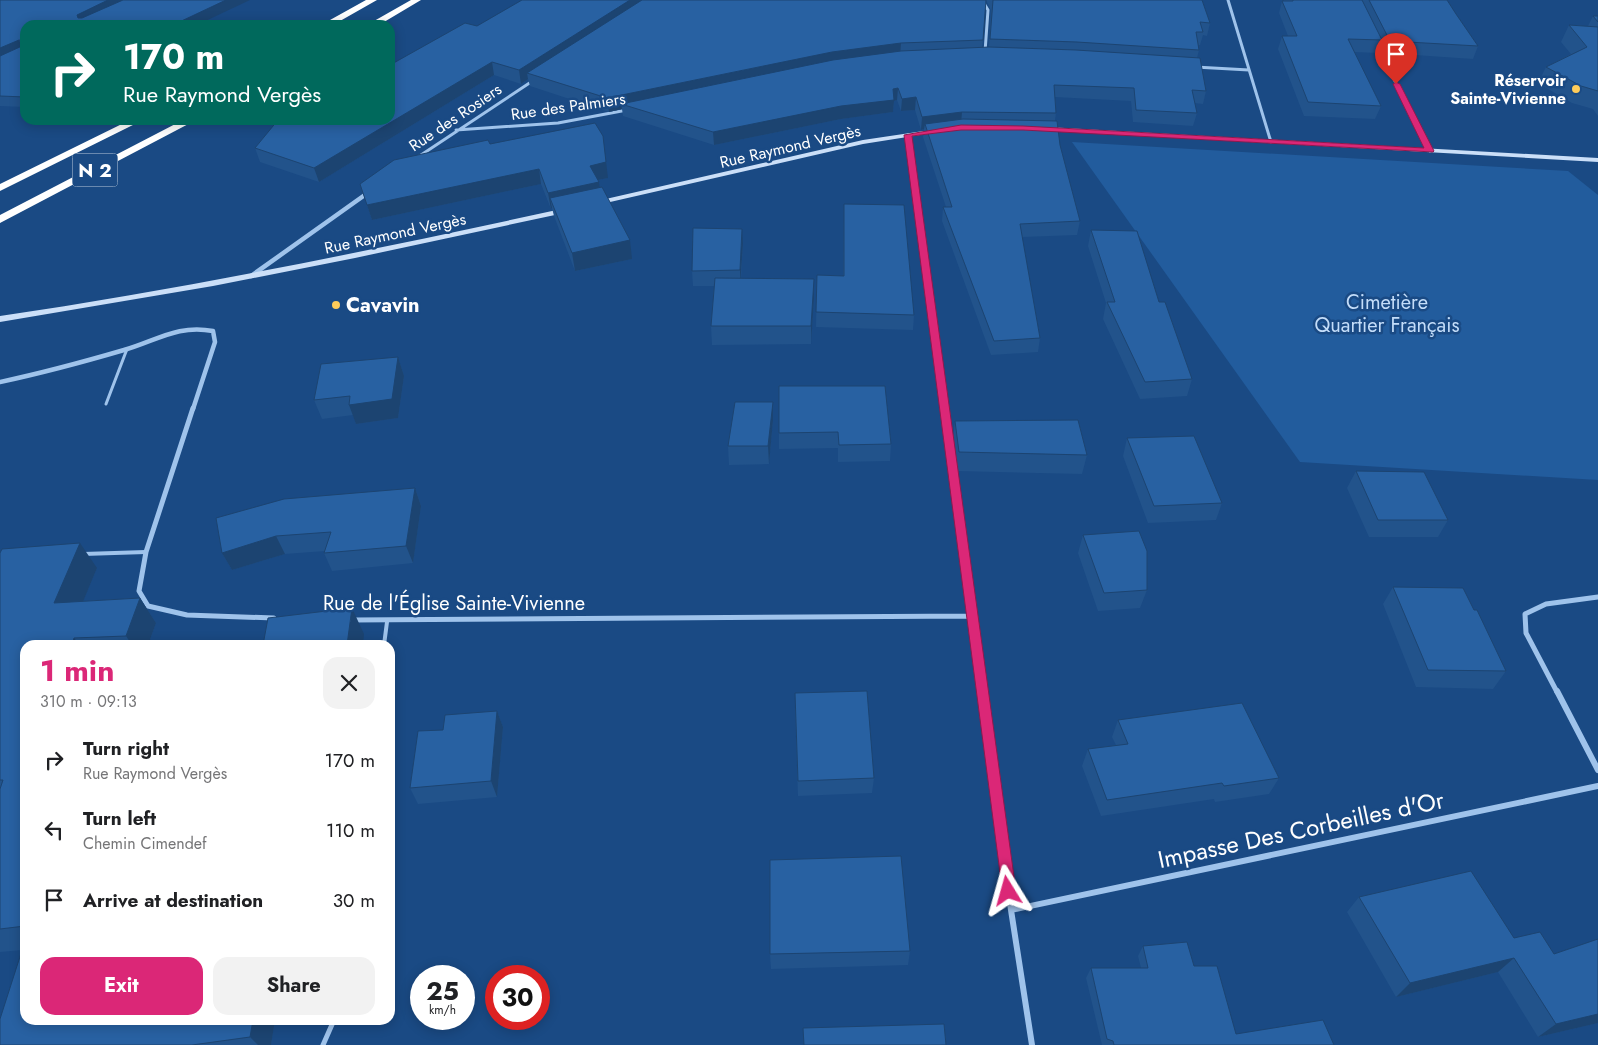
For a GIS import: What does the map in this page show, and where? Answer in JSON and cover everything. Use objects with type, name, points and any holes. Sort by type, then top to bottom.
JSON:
[{"type":"highway","points":[[335,20],[373,0]]},
{"type":"highway","points":[[381,20],[417,0]]},
{"type":"highway","name":"N 2","points":[[0,188],[128,125]]},
{"type":"highway","name":"N 2","points":[[0,220],[181,125]]},
{"type":"main road","points":[[1033,128],[1598,160]]},
{"type":"main road","name":"Rue Raymond Vergès","points":[[586,205],[864,142],[944,130]]},
{"type":"main road","name":"Rue Raymond Vergès","points":[[0,319],[247,279],[577,208]]},
{"type":"street","points":[[982,0],[988,10],[985,58]]},
{"type":"street","points":[[1228,0],[1271,142]]},
{"type":"street","points":[[1372,36],[1430,151]]},
{"type":"street","points":[[1190,67],[1250,70]]},
{"type":"street","name":"Rue des Rosiers","points":[[416,159],[456,130],[540,76]]},
{"type":"street","name":"Rue des Palmiers","points":[[456,130],[558,123],[630,110]]},
{"type":"street","points":[[908,135],[1011,910],[1032,1045]]},
{"type":"street","points":[[247,279],[376,187]]},
{"type":"street","points":[[0,382],[39,374],[127,349],[181,329],[199,328],[213,331],[215,342],[146,552],[139,591],[148,606],[187,615],[282,618]]},
{"type":"street","points":[[1598,597],[1546,604],[1525,614],[1526,633],[1598,770]]},
{"type":"street","name":"Rue de l'Église Sainte-Vivienne","points":[[349,620],[387,622],[972,616]]},
{"type":"street","name":"Impasse Des Corbeilles d'Or","points":[[1011,910],[1598,786]]},
{"type":"lane","points":[[106,404],[127,349]]},
{"type":"lane","points":[[80,554],[146,552]]},
{"type":"lane","points":[[385,640],[387,622]]},
{"type":"lane","points":[[323,1045],[332,1025]]},
{"type":"green space","name":"Cimetière Quartier Français","points":[[1072,142],[1568,171],[1598,195],[1598,480],[1300,462]]},
{"type":"building","points":[[0,0],[108,0],[77,15],[78,18],[82,18],[123,0],[226,0],[184,20],[20,20],[20,40],[0,48]]},
{"type":"building","points":[[522,0],[630,0],[519,70],[492,62],[395,120],[395,62],[465,23],[477,26]]},
{"type":"building","points":[[642,0],[986,0],[983,40],[901,43],[832,52],[607,98],[527,73]]},
{"type":"building","points":[[993,0],[1202,0],[1210,23],[1200,22],[1203,32],[1196,32],[1199,50],[1077,42],[990,39]]},
{"type":"building","points":[[1362,0],[1382,40],[1348,39],[1381,106],[1308,102],[1282,36],[1297,36],[1282,1]]},
{"type":"building","points":[[1369,0],[1447,0],[1478,46],[1390,41]]},
{"type":"building","points":[[1569,25],[1598,27],[1598,91],[1581,86],[1546,67],[1587,47]]},
{"type":"building","points":[[20,47],[20,97],[0,96],[0,56]]},
{"type":"building","points":[[989,47],[1076,50],[1200,58],[1206,91],[1192,90],[1197,113],[1136,110],[1134,88],[1054,85],[1056,113],[962,112],[922,117],[916,97],[902,99],[898,88],[893,89],[894,100],[841,106],[713,132],[621,104],[833,60],[901,51]]},
{"type":"building","points":[[963,119],[1057,121],[1060,145],[1080,221],[1020,224],[1040,338],[994,341],[943,207],[952,207],[925,124]]},
{"type":"building","points":[[595,123],[603,136],[606,162],[590,166],[599,182],[548,193],[539,169],[367,205],[360,184],[394,160],[488,140],[490,144]]},
{"type":"building","points":[[274,125],[386,125],[314,168],[255,148]]},
{"type":"building","points":[[602,187],[630,240],[572,253],[550,198]]},
{"type":"building","points":[[844,204],[904,205],[914,315],[816,312],[817,275],[844,276]]},
{"type":"building","points":[[693,228],[742,229],[740,270],[692,271]]},
{"type":"building","points":[[1091,230],[1137,231],[1159,302],[1165,302],[1192,379],[1145,382],[1107,302],[1115,302]]},
{"type":"building","points":[[715,278],[814,279],[811,326],[711,326]]},
{"type":"building","points":[[398,357],[392,399],[349,405],[350,396],[314,400],[321,364]]},
{"type":"building","points":[[779,386],[885,386],[891,444],[839,445],[838,432],[779,433]]},
{"type":"building","points":[[735,402],[773,402],[768,446],[728,446]]},
{"type":"building","points":[[1078,420],[1087,455],[959,452],[955,421]]},
{"type":"building","points":[[1194,436],[1222,503],[1154,506],[1127,438]]},
{"type":"building","points":[[1356,471],[1424,472],[1448,520],[1378,520]]},
{"type":"building","points":[[415,488],[406,546],[324,553],[331,532],[276,536],[222,553],[216,518],[284,499]]},
{"type":"building","points":[[1139,531],[1147,551],[1147,590],[1104,593],[1083,535]]},
{"type":"building","points":[[80,543],[54,603],[140,598],[126,636],[74,638],[73,640],[20,640],[20,927],[0,929],[0,789],[3,780],[0,780],[0,553],[2,549]]},
{"type":"building","points":[[1393,587],[1463,588],[1474,610],[1477,610],[1506,671],[1428,670]]},
{"type":"building","points":[[352,608],[348,640],[264,640],[268,618]]},
{"type":"building","points":[[867,691],[874,778],[798,781],[795,693]]},
{"type":"building","points":[[1242,703],[1279,778],[1224,786],[1222,783],[1107,800],[1088,749],[1128,744],[1118,720]]},
{"type":"building","points":[[497,711],[491,781],[410,788],[418,731],[443,730],[445,715]]},
{"type":"building","points":[[901,856],[910,951],[770,954],[770,860]]},
{"type":"building","points":[[1471,871],[1514,938],[1540,932],[1554,954],[1598,939],[1598,1014],[1556,1024],[1514,958],[1410,983],[1359,897]]},
{"type":"building","points":[[1187,942],[1194,966],[1217,966],[1236,1034],[1323,1020],[1334,1045],[1114,1045],[1113,1041],[1107,1039],[1091,968],[1148,968],[1143,946]]},
{"type":"building","points":[[20,957],[20,1025],[252,1025],[250,1037],[192,1045],[0,1045],[0,1019]]},
{"type":"building","points":[[944,1024],[946,1045],[804,1045],[803,1028]]},
{"type":"place","name":"Réservoir Sainte-Vivienne","points":[[1576,89]]},
{"type":"place","name":"Cavavin","points":[[336,305]]},
{"type":"route","points":[[1008,891],[908,135],[961,128],[1023,128],[1430,151],[1396,84]]}]
